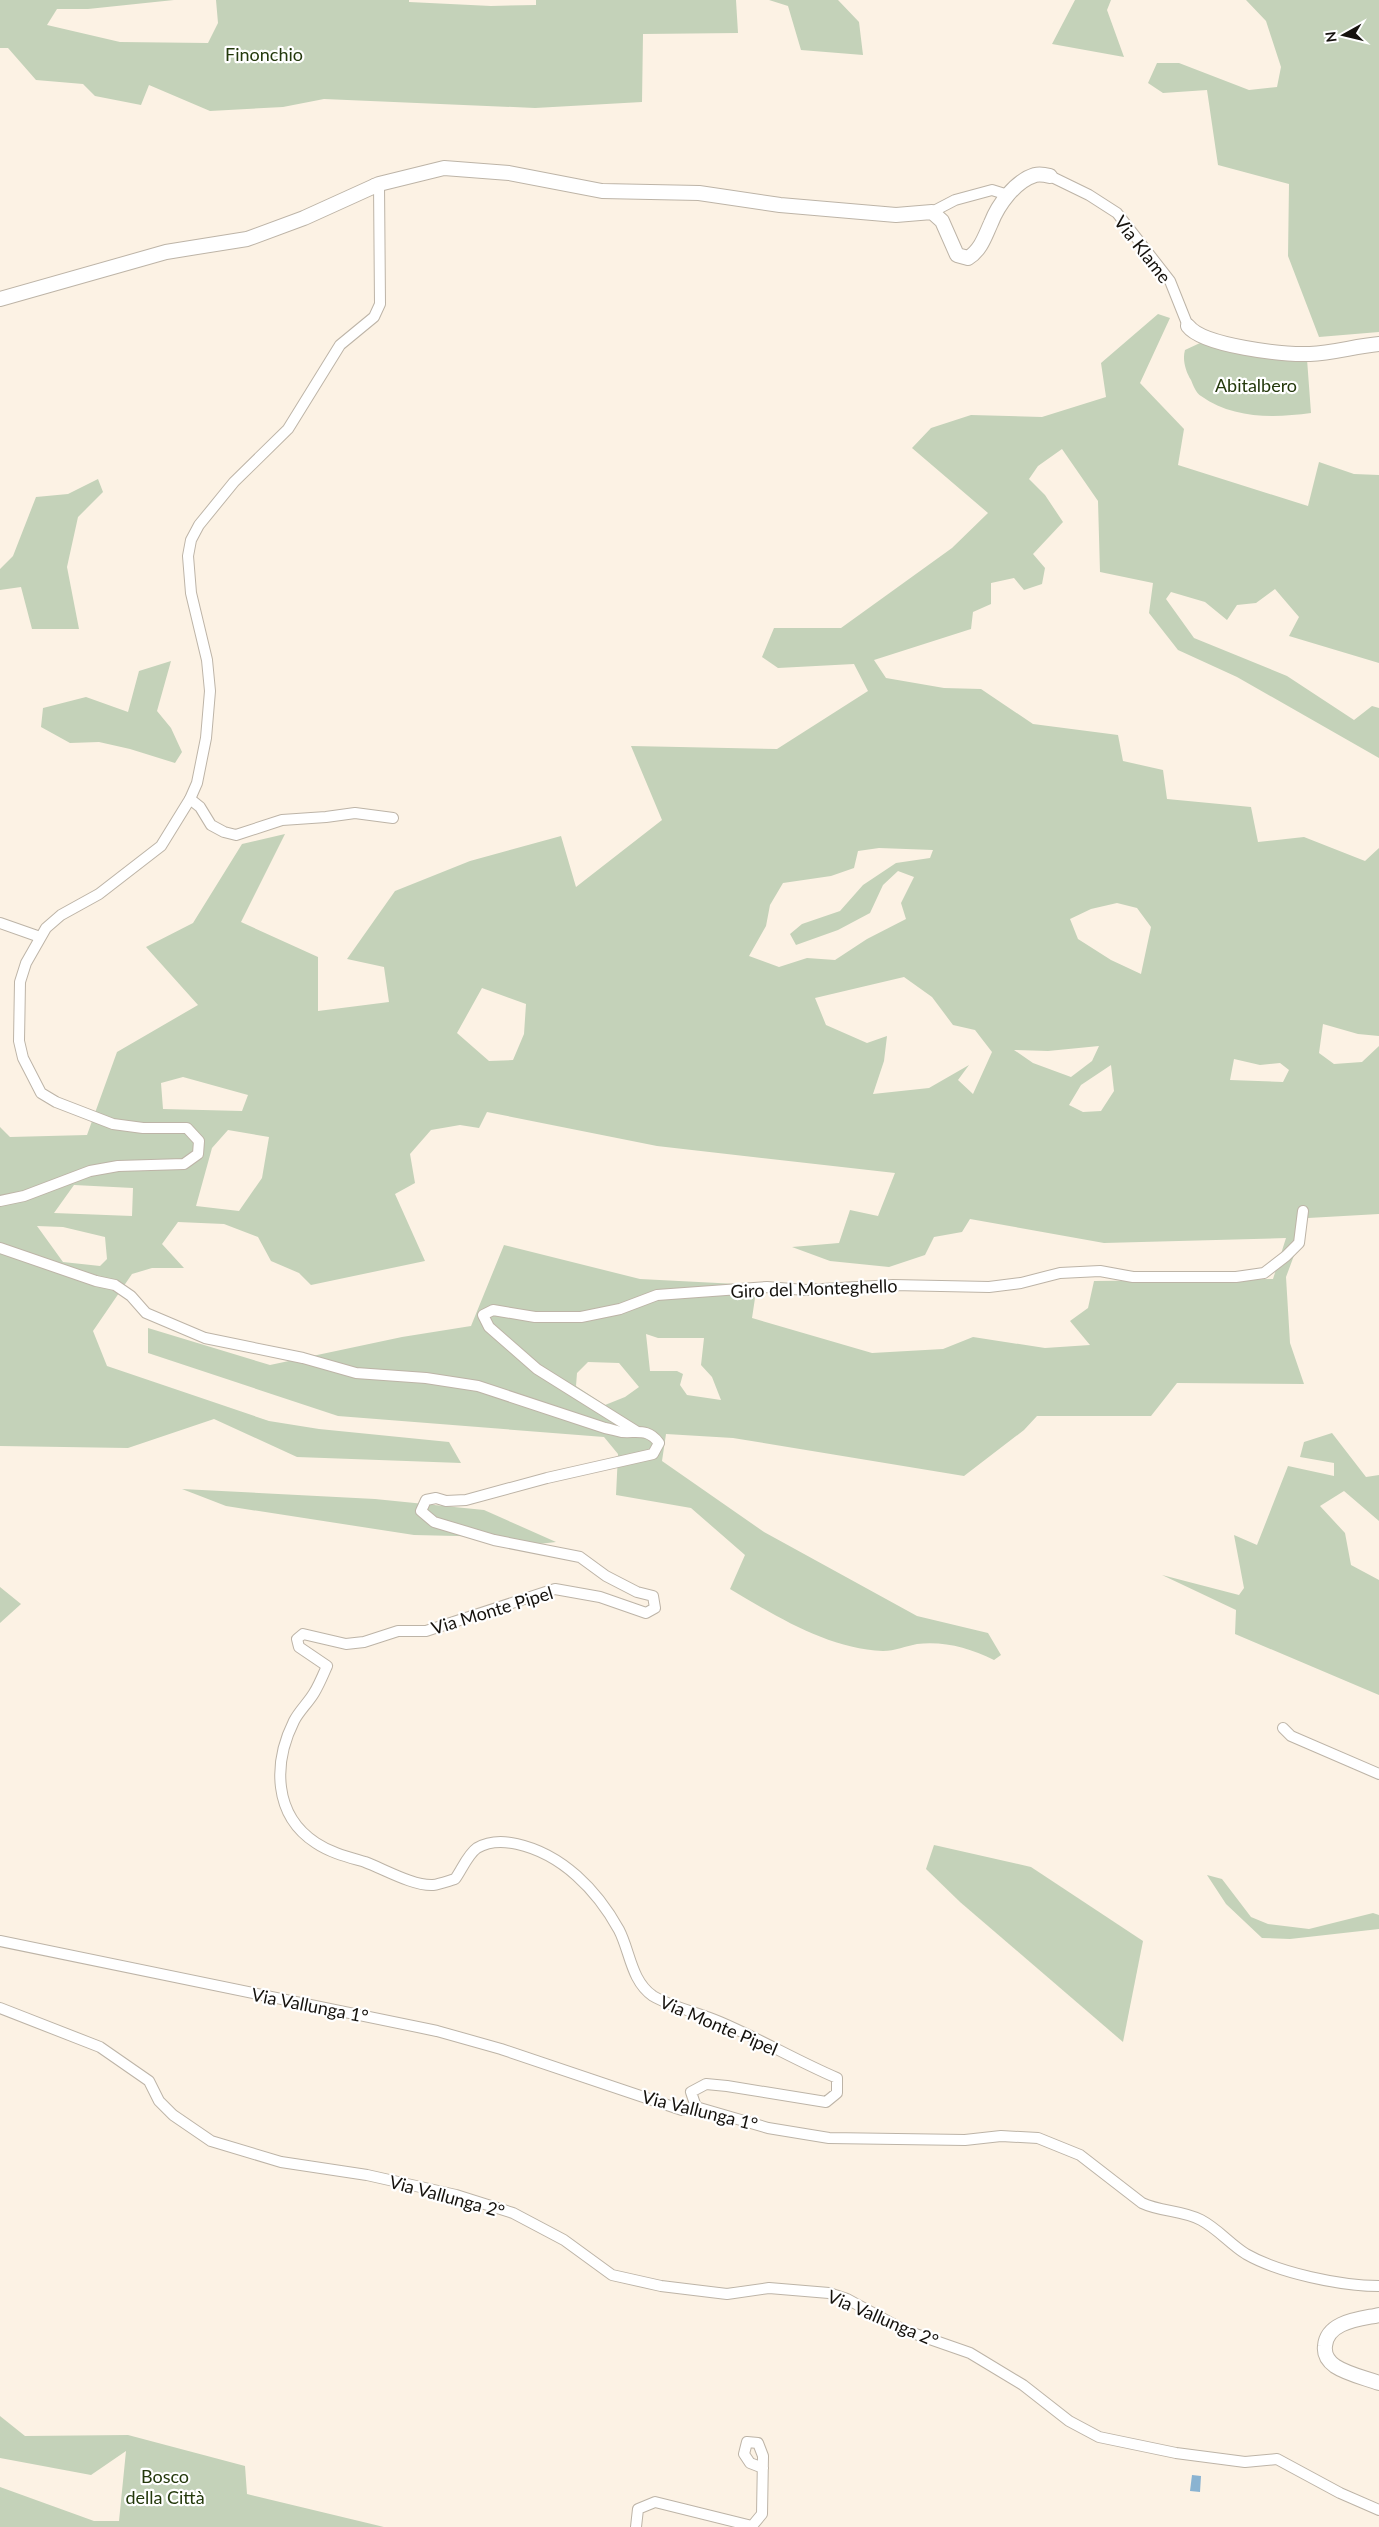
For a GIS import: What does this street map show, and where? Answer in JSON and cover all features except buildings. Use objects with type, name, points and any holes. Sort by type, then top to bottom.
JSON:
[{"type":"street","points":[[0,299],[166,252],[247,239],[304,218],[372,184],[444,168],[482,170],[555,180],[602,191],[700,193],[837,212],[896,215],[932,212],[955,200],[992,190],[1008,195]]},
{"type":"street","points":[[932,212],[942,221],[957,255],[968,258],[977,252],[993,217],[1008,195],[1018,185],[1035,175],[1050,176]]},
{"type":"street","name":"Via Klame","points":[[1050,176],[1089,195],[1118,213],[1170,281],[1188,326]]},
{"type":"street","points":[[0,1201],[24,1196],[90,1170],[118,1166],[184,1164],[198,1154],[199,1141],[187,1128],[143,1128],[113,1124],[82,1114],[41,1093],[23,1058],[18,1032],[20,982],[26,963],[46,928],[61,915],[99,894],[161,846],[190,799],[197,782],[206,738],[210,691],[208,660],[191,593],[188,556],[191,540],[204,518],[229,488],[288,429],[340,345],[374,316],[380,304],[372,184]]},
{"type":"street","points":[[1188,326],[1193,332],[1210,340],[1290,354],[1311,354],[1379,344]]},
{"type":"street","points":[[190,799],[200,806],[211,825],[224,832],[236,834],[290,819],[355,813],[393,818]]},
{"type":"street","points":[[0,923],[40,937]]},
{"type":"street","name":"Giro del Monteghello","points":[[636,1431],[537,1369],[489,1327],[483,1314],[493,1310],[535,1317],[581,1317],[620,1309],[657,1296],[767,1287],[805,1290],[893,1285],[989,1287],[1021,1283],[1060,1273],[1100,1271],[1133,1277],[1236,1277],[1264,1273],[1286,1256],[1299,1243],[1303,1211]]},
{"type":"street","name":"Via Monte Pipel","points":[[0,1248],[115,1285],[130,1296],[146,1313],[205,1338],[245,1348],[303,1358],[356,1373],[426,1378],[478,1386],[605,1428],[622,1432],[636,1431],[653,1435],[659,1443],[653,1454],[547,1478],[466,1500],[436,1498],[426,1500],[421,1511],[434,1522],[494,1540],[580,1557],[606,1576],[637,1592],[653,1596],[655,1608],[646,1614],[600,1597],[555,1589],[426,1631],[398,1631],[364,1642],[346,1644],[303,1634],[297,1639],[299,1647],[327,1666],[315,1692],[295,1720],[284,1750],[279,1782],[282,1798],[290,1816],[301,1831],[315,1842],[331,1851],[416,1883],[433,1885],[455,1879],[476,1849],[502,1841],[534,1848],[550,1856],[575,1876],[608,1912],[619,1931],[639,1983],[653,1996],[740,2030],[837,2078],[837,2093],[826,2102],[706,2084],[692,2092],[696,2107]]},
{"type":"street","points":[[1283,1728],[1291,1736],[1379,1774]]},
{"type":"street","name":"Via Vallunga 1°","points":[[0,1942],[437,2031],[502,2049],[682,2110],[696,2107],[768,2128],[829,2138],[965,2140],[1001,2136],[1038,2138],[1080,2155],[1142,2203],[1153,2208],[1200,2219],[1216,2229],[1245,2253],[1262,2262],[1298,2274],[1379,2286]]},
{"type":"street","name":"Via Vallunga 2°","points":[[0,2008],[100,2047],[149,2081],[159,2101],[173,2115],[210,2141],[281,2162],[367,2175],[456,2195],[513,2213],[564,2240],[612,2275],[661,2286],[727,2294],[769,2288],[829,2292],[847,2299],[904,2330],[970,2354],[1023,2385],[1069,2421],[1099,2437],[1176,2453],[1245,2462],[1277,2459],[1340,2493],[1379,2510]]},
{"type":"street","points":[[1379,2315],[1337,2327],[1326,2340],[1324,2348],[1333,2365],[1379,2383]]},
{"type":"street","points":[[636,2527],[638,2509],[655,2502],[752,2526],[762,2514],[763,2468]]},
{"type":"green space","name":"Finonchio","points":[[0,0],[174,0],[88,9],[57,9],[47,25],[120,42],[208,43],[218,23],[216,0],[409,0],[409,2],[491,6],[536,5],[536,0],[736,0],[738,33],[643,34],[642,102],[535,108],[324,99],[283,107],[210,111],[149,85],[141,105],[95,96],[83,84],[36,80],[8,48],[0,48]]},
{"type":"green space","points":[[769,0],[838,0],[859,22],[863,55],[801,50],[788,6]]},
{"type":"green space","points":[[1075,0],[1111,0],[1107,10],[1124,57],[1052,44]]},
{"type":"green space","points":[[1246,0],[1379,0],[1379,332],[1319,337],[1288,256],[1289,184],[1218,165],[1207,90],[1163,93],[1148,83],[1157,63],[1179,63],[1249,90],[1277,87],[1281,67],[1266,21]]},
{"type":"green space","points":[[1158,314],[1170,318],[1140,383],[1184,429],[1178,465],[1308,506],[1319,462],[1354,474],[1379,475],[1379,663],[1289,636],[1299,617],[1275,589],[1256,603],[1237,605],[1227,620],[1205,602],[1171,592],[1166,599],[1194,638],[1287,676],[1354,720],[1372,706],[1379,708],[1379,758],[1237,677],[1178,650],[1149,613],[1153,583],[1100,572],[1098,501],[1062,449],[1038,466],[1029,479],[1045,495],[1063,522],[1033,554],[1045,568],[1042,584],[1024,590],[1014,578],[991,583],[991,604],[973,612],[971,629],[874,660],[886,678],[944,688],[981,689],[1033,724],[1118,735],[1123,761],[1163,770],[1167,799],[1251,807],[1258,842],[1304,837],[1365,861],[1379,848],[1379,1036],[1358,1034],[1323,1024],[1319,1053],[1334,1064],[1362,1062],[1379,1046],[1379,1214],[1308,1218],[1286,1277],[1290,1343],[1304,1384],[1177,1383],[1151,1416],[1037,1416],[1024,1430],[964,1476],[733,1438],[666,1434],[662,1461],[764,1532],[917,1616],[988,1633],[1001,1655],[994,1660],[966,1649],[927,1643],[887,1651],[863,1649],[823,1638],[766,1610],[730,1589],[745,1555],[691,1508],[616,1495],[618,1454],[604,1437],[338,1416],[148,1353],[148,1328],[270,1365],[402,1337],[471,1326],[504,1245],[640,1279],[757,1285],[752,1318],[872,1353],[943,1349],[973,1337],[1045,1348],[1090,1345],[1070,1321],[1088,1308],[1094,1281],[1273,1279],[1286,1238],[1104,1243],[970,1219],[962,1232],[934,1237],[925,1255],[889,1267],[830,1261],[792,1247],[839,1243],[850,1210],[878,1216],[895,1173],[657,1146],[487,1112],[479,1128],[460,1125],[431,1130],[410,1154],[415,1183],[395,1194],[425,1261],[311,1285],[299,1273],[271,1261],[258,1237],[224,1224],[178,1222],[162,1244],[184,1268],[152,1268],[132,1274],[93,1331],[107,1366],[269,1421],[319,1429],[449,1442],[461,1463],[297,1457],[214,1419],[128,1448],[0,1446],[0,1127],[10,1137],[87,1135],[117,1052],[198,1005],[146,947],[193,923],[242,844],[285,834],[241,922],[318,957],[318,1011],[389,1002],[384,967],[347,959],[395,891],[470,861],[561,836],[576,887],[662,820],[631,746],[777,749],[868,691],[854,664],[778,668],[762,657],[774,628],[841,628],[952,548],[988,513],[912,448],[931,428],[971,415],[1042,417],[1106,397],[1101,363]],"holes":[[[879,848],[933,850],[930,858],[896,863],[863,885],[840,911],[802,924],[790,934],[796,945],[838,930],[870,913],[883,885],[898,871],[914,877],[901,903],[906,919],[867,939],[835,960],[807,958],[779,967],[749,956],[766,926],[770,905],[783,883],[831,876],[854,868],[858,851]],[[1117,903],[1137,908],[1151,927],[1141,974],[1111,960],[1078,939],[1070,919],[1091,909]],[[904,977],[932,997],[953,1025],[975,1030],[992,1052],[973,1094],[958,1080],[969,1065],[929,1088],[873,1094],[884,1061],[887,1036],[867,1043],[826,1025],[815,998]],[[482,988],[526,1004],[524,1034],[513,1060],[489,1061],[457,1033]],[[1099,1046],[1092,1061],[1071,1077],[1033,1063],[1014,1050],[1048,1051]],[[1234,1059],[1260,1065],[1280,1063],[1289,1070],[1283,1082],[1230,1080]],[[1111,1065],[1114,1091],[1101,1111],[1083,1112],[1069,1105],[1081,1085]],[[183,1077],[248,1095],[242,1111],[163,1109],[161,1083]],[[228,1130],[269,1137],[262,1178],[239,1211],[196,1206],[212,1148]],[[74,1185],[133,1188],[132,1216],[54,1213]],[[37,1226],[63,1227],[105,1237],[107,1259],[100,1266],[63,1262]],[[646,1334],[658,1338],[704,1338],[701,1365],[712,1377],[721,1400],[687,1395],[680,1385],[683,1374],[677,1371],[650,1371]],[[588,1362],[619,1363],[639,1387],[625,1397],[605,1405],[576,1386],[577,1373]]]},
{"type":"green space","name":"Abitalbero","points":[[1200,343],[1307,359],[1311,413],[1283,416],[1254,415],[1240,413],[1213,404],[1196,391],[1185,366],[1185,350]]},
{"type":"green space","points":[[98,479],[103,492],[78,517],[67,567],[79,629],[32,629],[21,587],[0,590],[0,569],[13,556],[36,497],[68,494]]},
{"type":"green space","points":[[171,661],[157,711],[171,728],[182,752],[175,763],[130,749],[99,742],[70,743],[41,727],[43,708],[86,697],[128,712],[139,671]]},
{"type":"green space","points":[[1332,1433],[1366,1477],[1379,1475],[1379,1521],[1344,1491],[1320,1506],[1345,1533],[1351,1565],[1379,1580],[1379,1695],[1235,1634],[1236,1610],[1162,1575],[1239,1595],[1244,1588],[1234,1535],[1257,1545],[1288,1466],[1334,1476],[1334,1463],[1300,1457],[1304,1442]]},
{"type":"green space","points":[[182,1489],[375,1499],[484,1510],[556,1542],[530,1545],[499,1537],[414,1535],[226,1506]]},
{"type":"green space","points":[[0,1587],[21,1604],[0,1623]]},
{"type":"green space","points":[[934,1845],[1031,1867],[1143,1941],[1123,2042],[960,1902],[926,1869]]},
{"type":"green space","points":[[1207,1875],[1222,1879],[1251,1917],[1268,1924],[1309,1929],[1373,1913],[1379,1915],[1379,1929],[1290,1939],[1262,1938],[1226,1904]]},
{"type":"green space","name":"Bosco della Città","points":[[0,2416],[25,2436],[128,2435],[245,2466],[247,2494],[384,2527],[0,2527],[0,2487],[94,2521],[119,2521],[126,2451],[91,2475],[0,2458]]},
{"type":"water","points":[[1192,2475],[1201,2476],[1200,2492],[1190,2491]]}]
